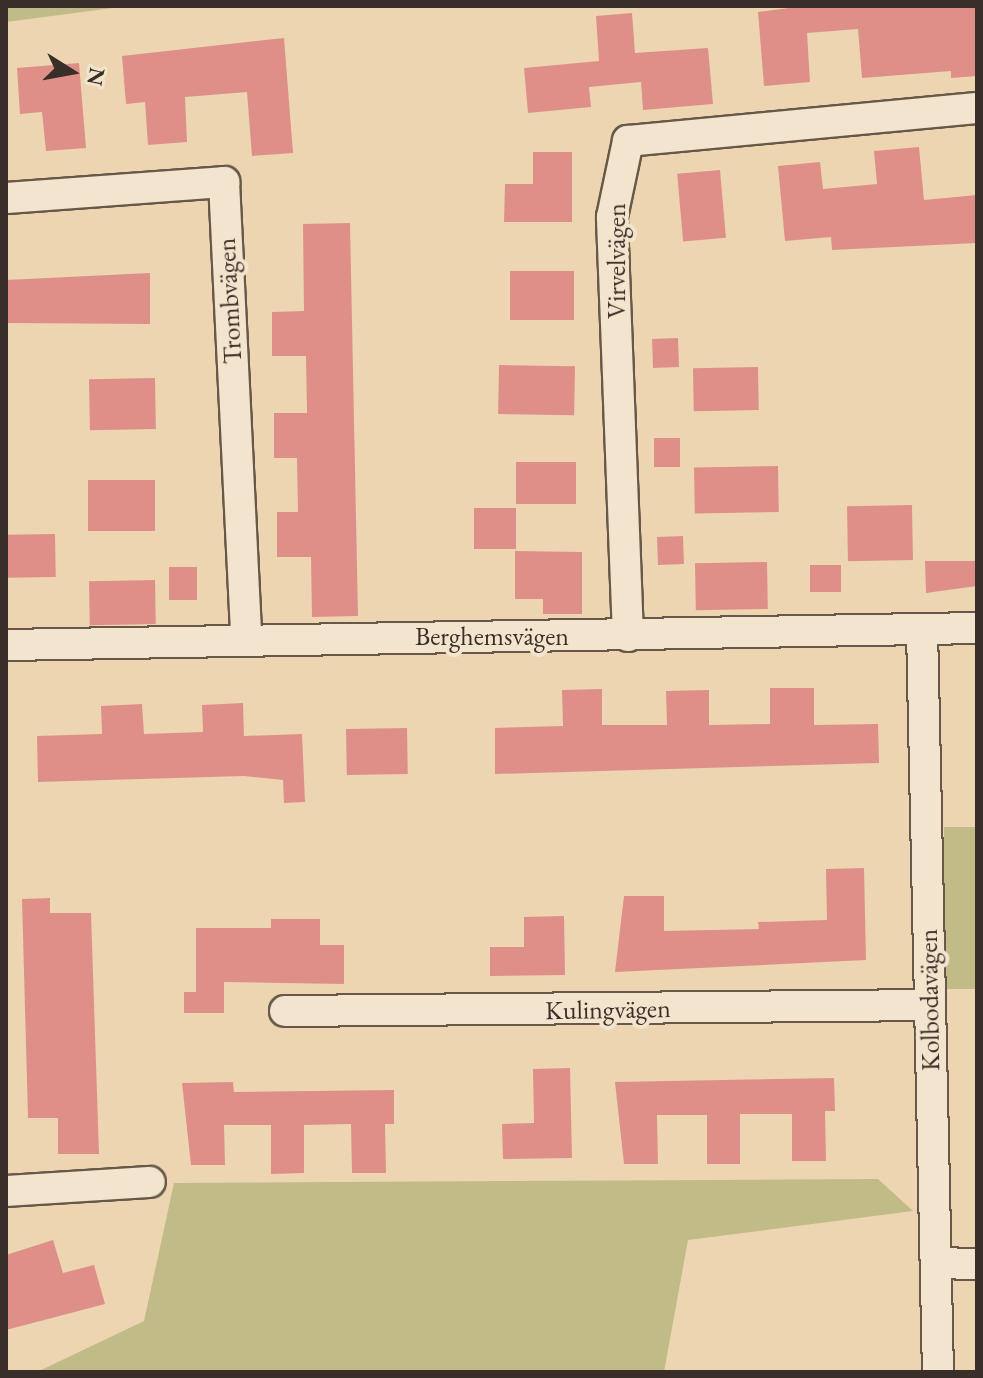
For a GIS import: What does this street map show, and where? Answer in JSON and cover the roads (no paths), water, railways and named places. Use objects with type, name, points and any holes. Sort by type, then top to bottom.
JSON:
[{"type":"street","name":"Virvelvägen","points":[[628,636],[612,217],[628,141],[977,108]]},
{"type":"street","name":"Trombvägen","points":[[6,198],[224,182],[246,639]]},
{"type":"street","name":"Berghemsvägen","points":[[6,645],[977,628]]},
{"type":"street","name":"Kolbodavägen","points":[[922,629],[938,1372]]},
{"type":"street","name":"Kulingvägen","points":[[285,1011],[930,1005]]},
{"type":"street","points":[[6,1191],[150,1182]]},
{"type":"street","points":[[936,1263],[977,1264]]}]
